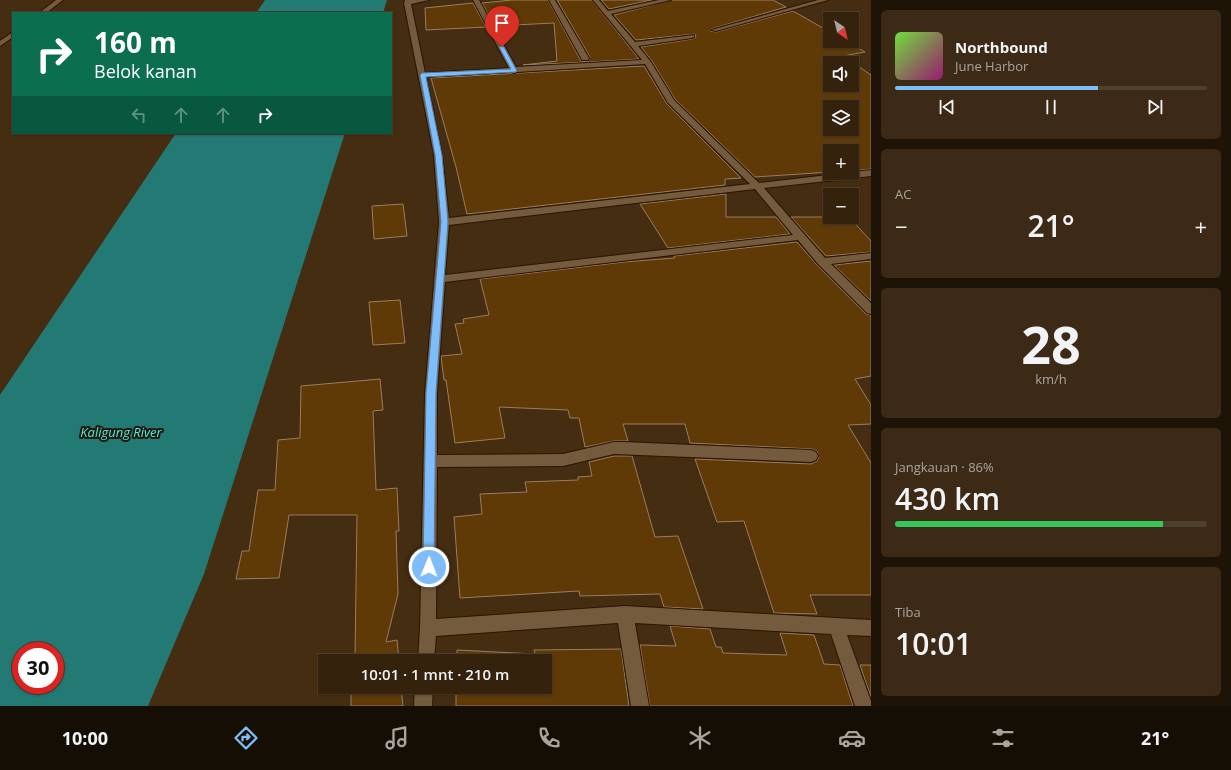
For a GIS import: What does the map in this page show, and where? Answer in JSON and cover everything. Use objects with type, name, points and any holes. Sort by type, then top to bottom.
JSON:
[{"type":"street","points":[[43,12],[60,0]]},
{"type":"street","points":[[426,0],[407,2],[438,155],[444,222],[431,393],[426,654]]},
{"type":"street","points":[[476,0],[514,71]]},
{"type":"street","points":[[552,0],[585,58]]},
{"type":"street","points":[[596,0],[647,62],[671,101],[758,187],[822,262],[871,310]]},
{"type":"street","points":[[607,13],[668,0]]},
{"type":"street","points":[[714,30],[825,0]]},
{"type":"street","points":[[0,44],[12,35]]},
{"type":"street","points":[[632,45],[692,36]]},
{"type":"street","points":[[422,75],[514,71],[647,62]]},
{"type":"street","points":[[444,222],[871,173]]},
{"type":"street","points":[[440,279],[800,237]]},
{"type":"street","points":[[822,262],[871,256]]},
{"type":"street","points":[[430,461],[563,460],[614,448],[811,456]]},
{"type":"street","points":[[428,628],[625,614],[871,628]]},
{"type":"street","points":[[625,614],[640,706]]},
{"type":"street","points":[[836,626],[864,706]]},
{"type":"street","points":[[423,706],[424,694]]},
{"type":"water","points":[[265,0],[387,0],[383,12],[257,12]]},
{"type":"water","name":"Kaligung River","points":[[175,134],[345,134],[204,574],[148,706],[0,706],[0,395]]},
{"type":"building","points":[[512,0],[548,0],[581,61],[588,62],[523,65],[557,61],[554,23],[495,26],[482,3]]},
{"type":"building","points":[[557,0],[592,0],[639,59],[588,62],[590,57]]},
{"type":"building","points":[[601,0],[652,0],[609,9]]},
{"type":"building","points":[[672,0],[773,0],[786,7],[711,29],[710,31],[716,32],[793,11],[823,28],[823,48],[858,48],[865,52],[843,56],[823,56],[823,92],[859,92],[859,67],[871,75],[871,169],[859,170],[859,144],[823,144],[823,172],[755,177],[675,99],[652,61],[641,47],[692,39],[696,37],[695,34],[636,40],[614,15]]},
{"type":"building","points":[[473,3],[486,27],[426,30],[425,8]]},
{"type":"building","points":[[644,66],[667,104],[741,178],[725,179],[725,185],[467,214],[456,167],[431,78]]},
{"type":"building","points":[[726,194],[726,217],[776,217],[790,234],[668,248],[640,204]]},
{"type":"building","points":[[403,204],[407,236],[374,239],[372,206]]},
{"type":"building","points":[[791,217],[823,217],[823,224],[855,224],[871,241],[871,252],[826,256]]},
{"type":"building","points":[[797,242],[817,265],[866,314],[871,315],[871,376],[855,379],[871,405],[871,424],[848,425],[871,463],[871,595],[810,595],[817,614],[774,613],[744,521],[717,522],[695,459],[811,464],[817,461],[819,457],[817,451],[812,449],[690,443],[685,424],[623,424],[628,441],[614,441],[585,447],[579,418],[570,418],[568,410],[499,407],[505,438],[455,443],[441,356],[462,354],[455,324],[464,323],[463,319],[489,315],[480,279],[624,262],[675,258],[674,256]]},
{"type":"building","points":[[871,261],[871,301],[834,265]]},
{"type":"building","points":[[400,300],[405,343],[373,345],[369,302]]},
{"type":"building","points":[[380,379],[383,410],[373,411],[376,490],[397,488],[399,531],[396,531],[398,594],[386,642],[397,640],[398,654],[355,654],[357,515],[289,515],[279,578],[236,579],[242,551],[249,551],[258,490],[275,490],[278,440],[300,438],[301,386]]},
{"type":"building","points":[[614,456],[632,456],[655,537],[678,536],[703,609],[664,607],[660,594],[580,596],[579,591],[460,598],[454,517],[482,514],[480,494],[527,492],[525,482],[578,480],[578,477],[592,476],[589,462]]},
{"type":"building","points":[[670,626],[710,629],[716,647],[721,647],[723,653],[787,655],[780,633],[814,635],[824,664],[840,665],[853,706],[650,706],[640,645],[676,646]]},
{"type":"building","points":[[621,649],[629,706],[456,706],[456,694],[552,694],[552,654],[535,654],[534,650]]},
{"type":"building","points":[[457,650],[535,654],[457,654]]},
{"type":"building","points":[[860,665],[871,665],[871,697]]},
{"type":"building","points":[[351,694],[402,694],[403,706],[351,706]]},
{"type":"route","points":[[429,567],[431,393],[444,222],[438,155],[422,75],[514,71],[502,47]]}]
